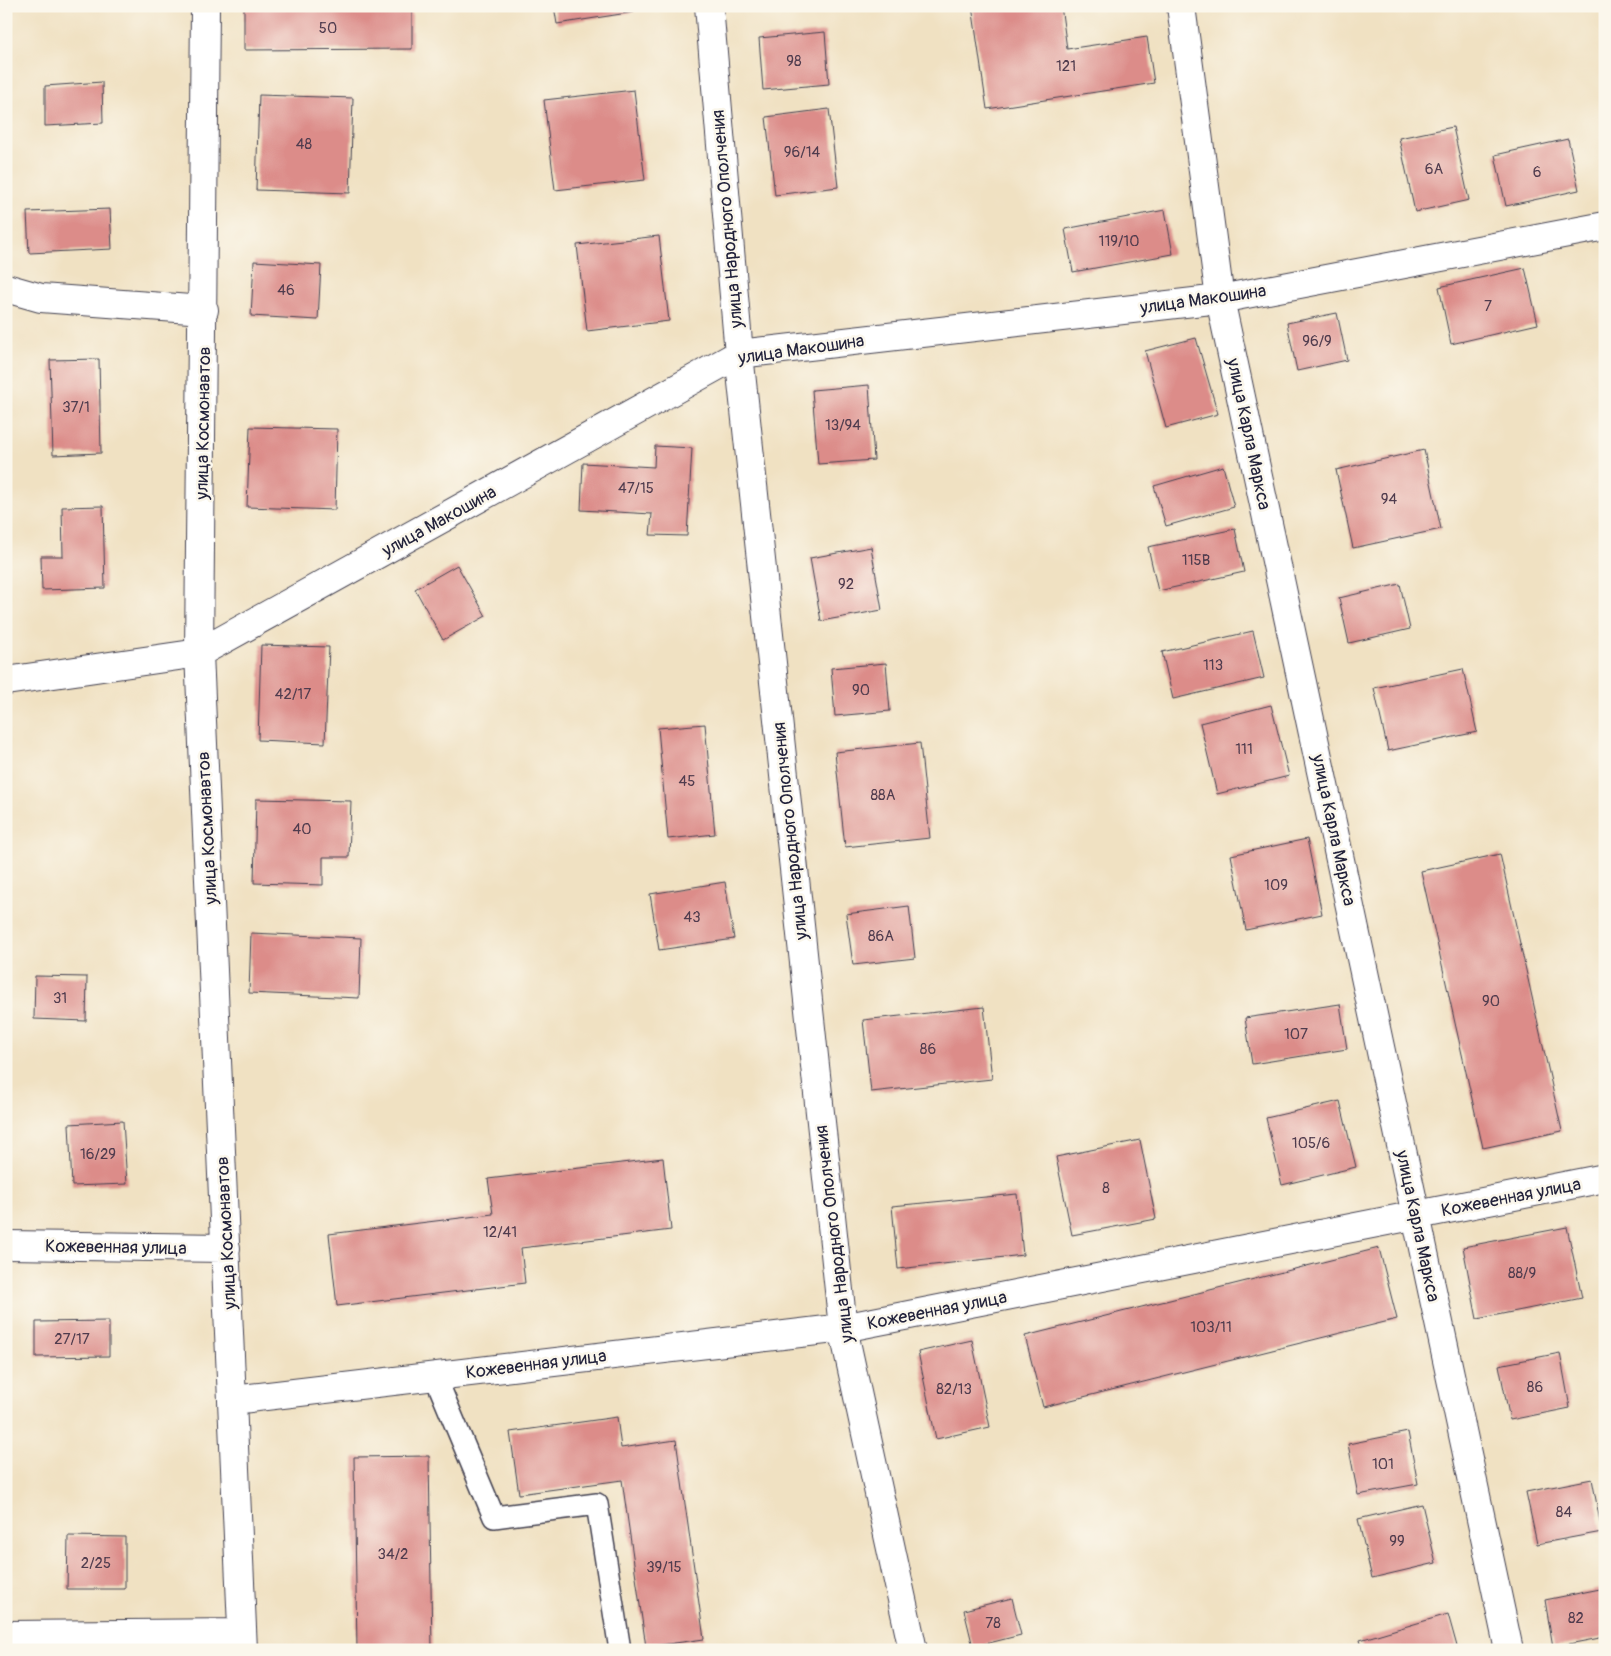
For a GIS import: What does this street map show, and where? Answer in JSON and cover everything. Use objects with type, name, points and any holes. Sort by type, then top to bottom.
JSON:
[{"type":"street","name":"улица Космонавтов","points":[[206,6],[199,653],[243,1641]]},
{"type":"street","name":"улица Народного Ополчения","points":[[709,6],[739,354],[843,1328],[913,1650]]},
{"type":"street","name":"улица Карла Маркса","points":[[1180,6],[1220,299],[1509,1650]]},
{"type":"street","name":"улица Макошина","points":[[6,680],[199,653],[739,354],[1220,299],[1605,226]]},
{"type":"street","points":[[6,288],[41,298],[204,310]]},
{"type":"street","name":"Кожевенная улица","points":[[233,1400],[843,1328],[1605,1178]]},
{"type":"street","name":"Кожевенная улица","points":[[6,1245],[226,1248]]},
{"type":"street","points":[[6,1636],[243,1641]]},
{"type":"lane","points":[[435,1376],[494,1517],[597,1504],[620,1650]]},
{"type":"building","points":[[244,6],[412,6],[412,49],[244,50]]},
{"type":"building","points":[[554,6],[633,6],[634,12],[557,24]]},
{"type":"building","points":[[972,6],[1061,6],[1067,49],[1147,37],[1154,83],[987,109]]},
{"type":"building","points":[[825,32],[829,84],[763,90],[759,38]]},
{"type":"building","points":[[102,82],[103,123],[45,126],[45,86]]},
{"type":"building","points":[[634,90],[645,180],[555,190],[544,100]]},
{"type":"building","points":[[259,95],[353,98],[350,193],[256,190]]},
{"type":"building","points":[[829,109],[838,187],[775,195],[766,117]]},
{"type":"building","points":[[1453,127],[1469,200],[1415,212],[1399,138]]},
{"type":"building","points":[[1568,139],[1579,190],[1506,206],[1495,155]]},
{"type":"building","points":[[110,209],[112,249],[29,253],[27,212]]},
{"type":"building","points":[[1165,210],[1173,254],[1073,272],[1065,229]]},
{"type":"building","points":[[659,236],[669,321],[587,331],[577,245]]},
{"type":"building","points":[[254,261],[321,265],[318,320],[251,316]]},
{"type":"building","points":[[1525,268],[1538,324],[1451,344],[1439,287]]},
{"type":"building","points":[[1337,313],[1347,360],[1297,371],[1287,323]]},
{"type":"building","points":[[1196,338],[1218,414],[1166,428],[1145,351]]},
{"type":"building","points":[[99,359],[101,453],[53,455],[50,360]]},
{"type":"building","points":[[869,385],[874,460],[818,464],[812,390]]},
{"type":"building","points":[[250,427],[337,429],[335,510],[247,507]]},
{"type":"building","points":[[655,446],[692,448],[687,536],[650,535],[652,514],[581,510],[583,463],[654,467]]},
{"type":"building","points":[[1424,450],[1441,529],[1353,548],[1336,470]]},
{"type":"building","points":[[1223,466],[1234,507],[1166,526],[1154,486]]},
{"type":"building","points":[[103,506],[105,588],[42,590],[41,556],[63,556],[62,507]]},
{"type":"building","points":[[1235,529],[1244,572],[1158,591],[1148,547]]},
{"type":"building","points":[[871,547],[882,610],[821,621],[810,558]]},
{"type":"building","points":[[457,565],[486,616],[443,640],[415,589]]},
{"type":"building","points":[[1400,584],[1410,629],[1349,643],[1339,598]]},
{"type":"building","points":[[1253,631],[1264,678],[1173,699],[1162,652]]},
{"type":"building","points":[[261,645],[329,647],[325,743],[258,740]]},
{"type":"building","points":[[886,663],[890,711],[835,716],[831,668]]},
{"type":"building","points":[[1463,669],[1477,732],[1388,751],[1374,688]]},
{"type":"building","points":[[1271,705],[1289,776],[1217,794],[1200,723]]},
{"type":"building","points":[[705,724],[715,834],[668,839],[658,728]]},
{"type":"building","points":[[920,743],[930,838],[845,847],[835,752]]},
{"type":"building","points":[[256,799],[351,801],[349,857],[323,857],[323,885],[254,883]]},
{"type":"building","points":[[1307,839],[1322,914],[1246,930],[1231,855]]},
{"type":"building","points":[[1500,854],[1562,1131],[1483,1148],[1421,871]]},
{"type":"building","points":[[725,882],[734,939],[659,950],[650,894]]},
{"type":"building","points":[[909,906],[915,958],[853,965],[846,914]]},
{"type":"building","points":[[251,933],[361,938],[359,998],[249,993]]},
{"type":"building","points":[[35,976],[87,977],[86,1021],[34,1019]]},
{"type":"building","points":[[1340,1004],[1347,1049],[1252,1064],[1245,1018]]},
{"type":"building","points":[[984,1007],[992,1079],[871,1092],[863,1020]]},
{"type":"building","points":[[1340,1101],[1356,1167],[1282,1185],[1266,1118]]},
{"type":"building","points":[[123,1121],[127,1184],[72,1186],[69,1124]]},
{"type":"building","points":[[1140,1140],[1156,1219],[1072,1235],[1056,1157]]},
{"type":"building","points":[[663,1158],[671,1230],[521,1248],[525,1283],[337,1306],[329,1234],[493,1214],[488,1179]]},
{"type":"building","points":[[1017,1194],[1023,1255],[898,1269],[892,1206]]},
{"type":"building","points":[[1567,1227],[1582,1298],[1477,1319],[1463,1247]]},
{"type":"building","points":[[1379,1248],[1397,1319],[1043,1407],[1025,1336]]},
{"type":"building","points":[[109,1321],[109,1356],[36,1357],[36,1322]]},
{"type":"building","points":[[972,1340],[990,1427],[936,1439],[918,1352]]},
{"type":"building","points":[[1560,1353],[1570,1408],[1510,1420],[1499,1365]]},
{"type":"building","points":[[617,1417],[621,1448],[676,1440],[704,1639],[646,1647],[622,1480],[519,1494],[510,1432]]},
{"type":"building","points":[[1408,1432],[1418,1484],[1358,1495],[1348,1444]]},
{"type":"building","points":[[429,1456],[432,1650],[357,1650],[354,1457]]},
{"type":"building","points":[[1592,1479],[1602,1532],[1537,1544],[1526,1492]]},
{"type":"building","points":[[1422,1504],[1436,1563],[1372,1578],[1358,1519]]},
{"type":"building","points":[[68,1536],[125,1537],[125,1589],[67,1589]]},
{"type":"building","points":[[1605,1588],[1605,1637],[1553,1647],[1545,1600]]},
{"type":"building","points":[[1012,1598],[1021,1635],[973,1647],[964,1610]]},
{"type":"building","points":[[1448,1614],[1458,1650],[1363,1650],[1360,1640]]}]
